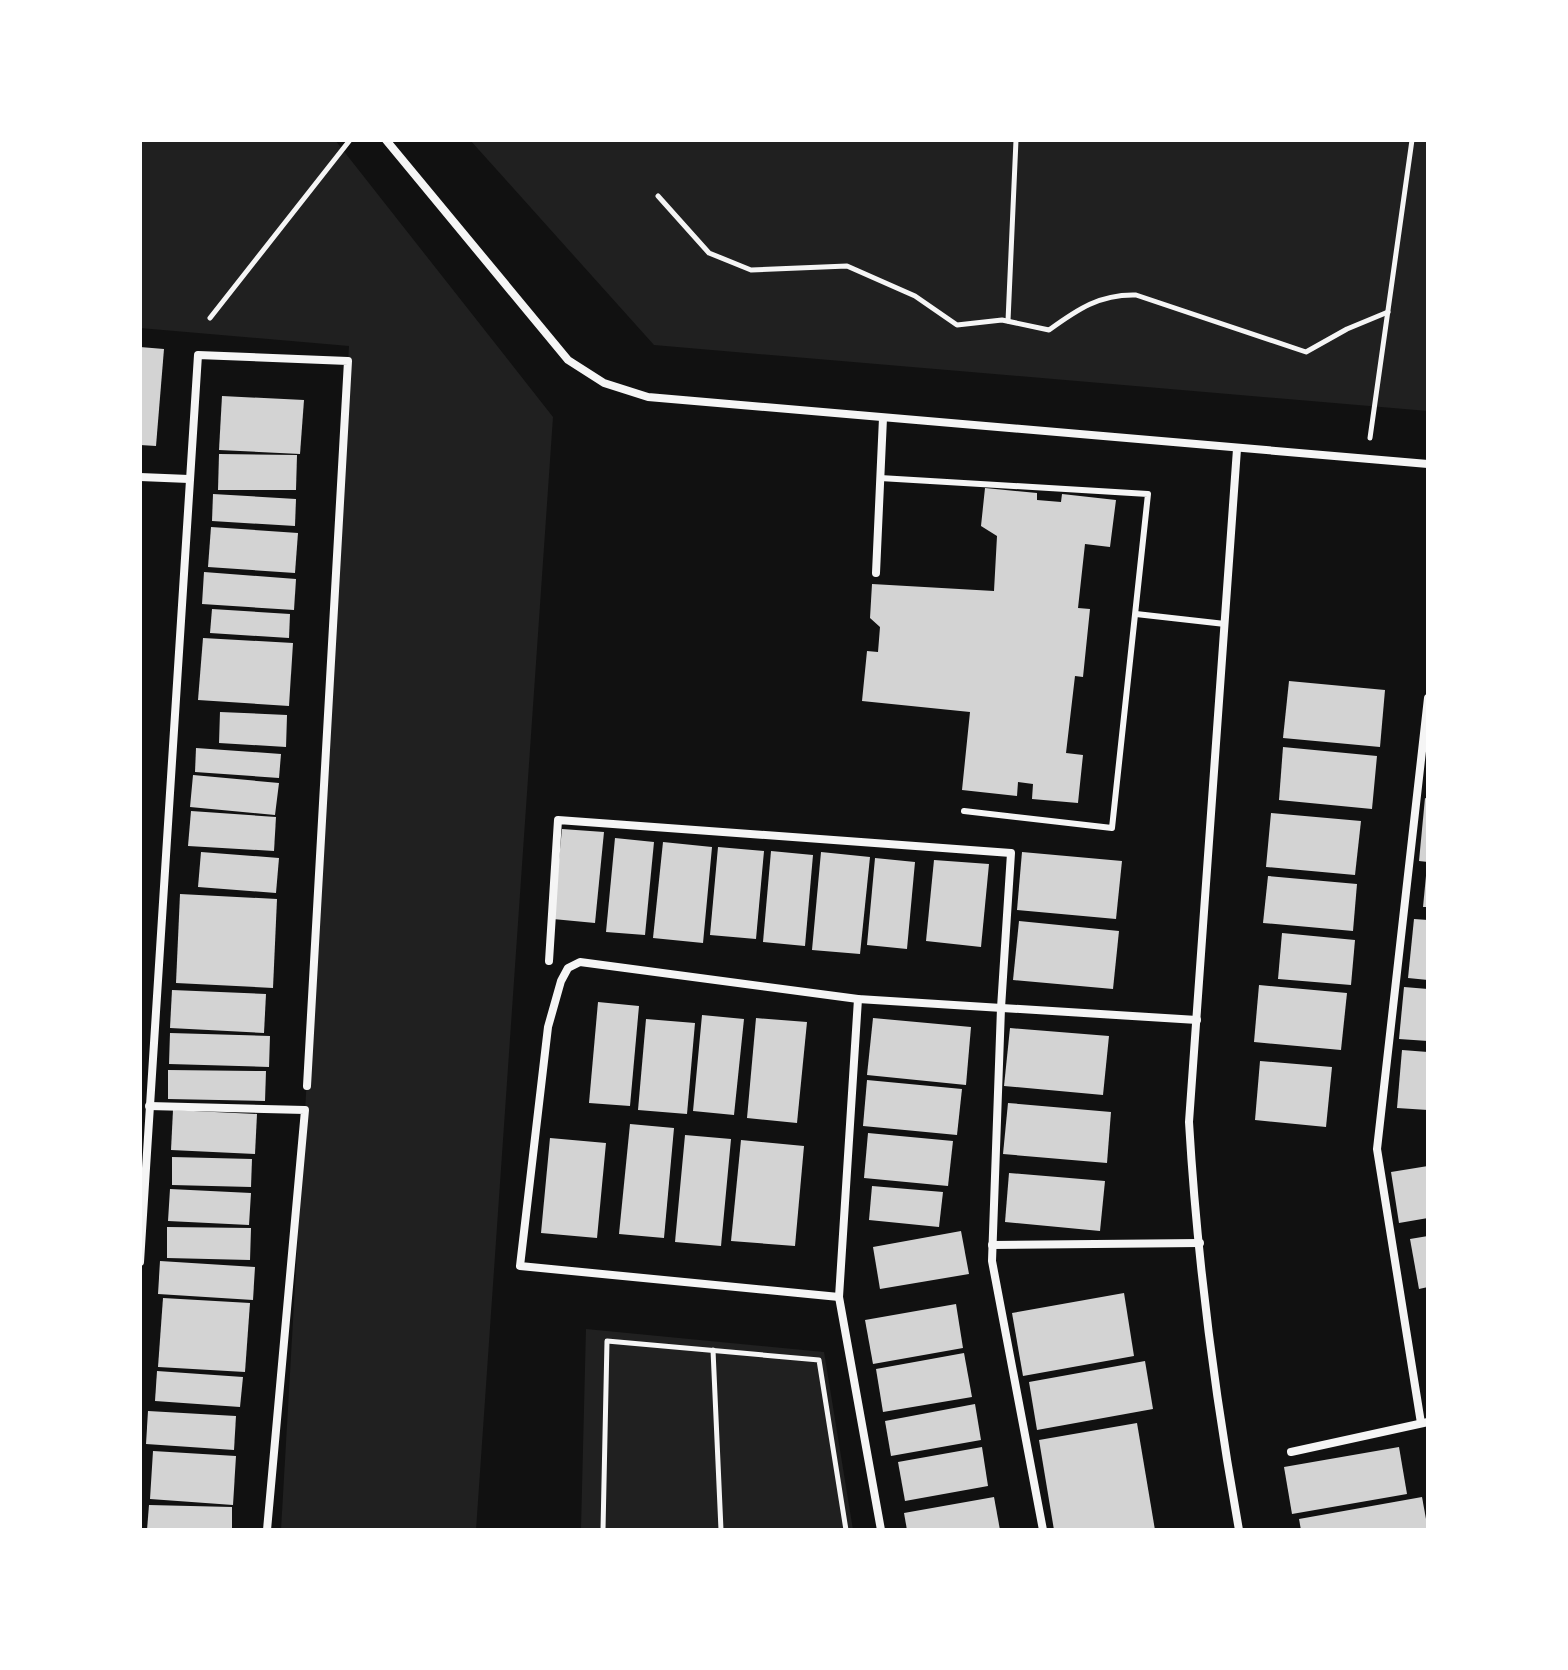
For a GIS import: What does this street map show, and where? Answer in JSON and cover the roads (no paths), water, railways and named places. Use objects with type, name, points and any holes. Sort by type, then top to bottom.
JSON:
[{"type":"street","points":[[386,140],[568,360],[604,383],[648,397],[1428,464]]},
{"type":"street","points":[[140,1262],[146,1112],[198,355],[348,361],[307,1086]]},
{"type":"street","points":[[876,573],[883,418]]},
{"type":"street","points":[[1237,449],[1189,1122],[1200,1243],[1227,1462],[1239,1530]]},
{"type":"street","points":[[140,477],[189,479]]},
{"type":"street","points":[[1291,1452],[1424,1422],[1377,1149],[1428,698]]},
{"type":"street","points":[[549,961],[558,820],[1011,853],[1001,1008],[992,1245],[1043,1530]]},
{"type":"street","points":[[839,1297],[520,1266],[548,1027],[561,981],[568,968],[580,962],[858,999],[1197,1020]]},
{"type":"street","points":[[858,999],[839,1297],[881,1530]]},
{"type":"street","points":[[146,1112],[305,1110],[267,1530]]},
{"type":"street","points":[[992,1245],[1200,1243]]},
{"type":"lane","points":[[880,478],[1148,494],[1112,828],[964,811]]},
{"type":"lane","points":[[1136,614],[1225,624]]}]
